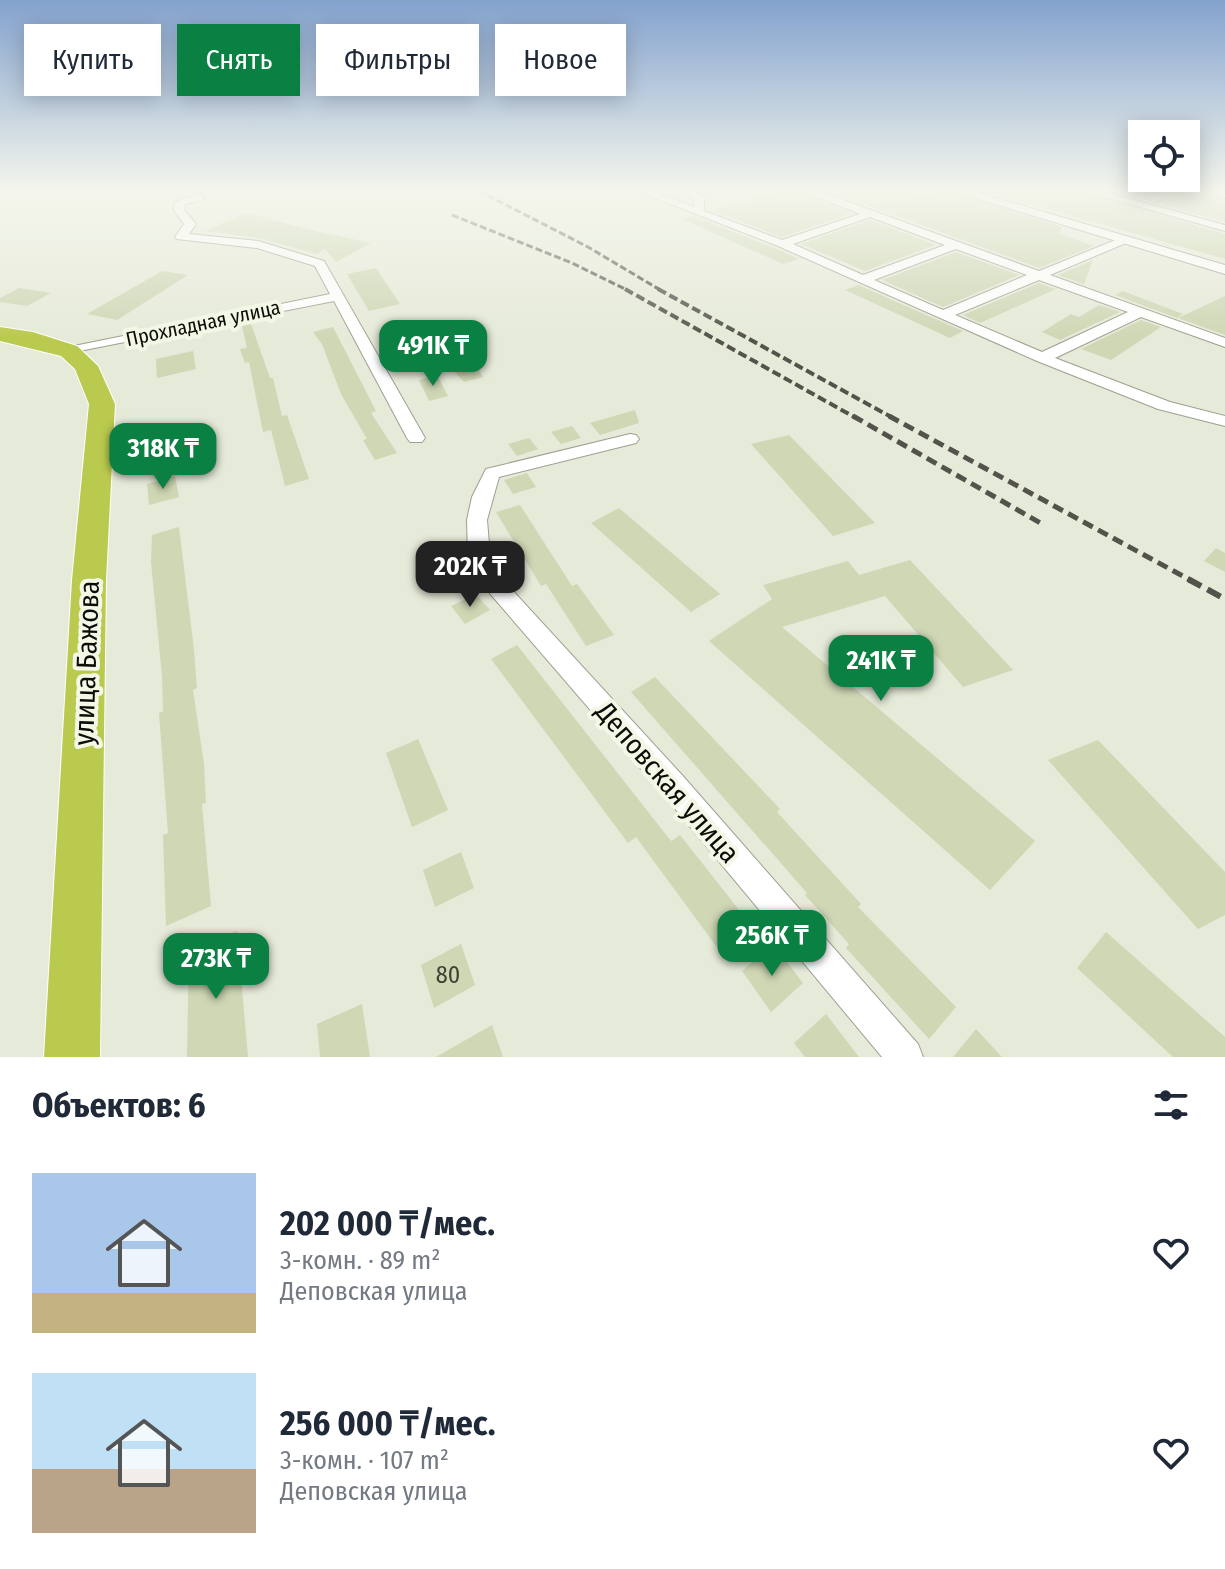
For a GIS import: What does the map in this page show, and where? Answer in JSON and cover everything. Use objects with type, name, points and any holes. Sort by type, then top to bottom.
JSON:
[{"type":"highway","points":[[0,334],[33,339],[69,351]]},
{"type":"highway","name":"улица Бажова","points":[[69,351],[86,366],[102,404],[89,580],[72,1057]]},
{"type":"street","points":[[213,240],[258,245],[320,264],[416,438]]},
{"type":"street","points":[[773,240],[1042,358],[1164,406],[1225,421]]},
{"type":"street","points":[[782,244],[793,240]]},
{"type":"street","points":[[943,240],[1225,343]]},
{"type":"street","points":[[944,314],[1122,241],[1225,270]]},
{"type":"street","points":[[864,279],[956,245]]},
{"type":"street","name":"Прохладная улица","points":[[69,351],[337,296]]},
{"type":"street","points":[[1042,358],[1140,312]]},
{"type":"street","name":"Деповская улица","points":[[630,439],[492,473],[479,498],[475,543],[481,570],[588,689],[905,1057]]},
{"type":"building","points":[[267,240],[371,243],[336,262],[325,249],[316,254]]},
{"type":"building","points":[[730,240],[755,240],[799,259],[783,264]]},
{"type":"building","points":[[812,240],[924,240],[936,245],[865,271],[801,244]]},
{"type":"building","points":[[963,240],[1078,240],[1094,246],[1039,268]]},
{"type":"building","points":[[1159,240],[1225,240],[1225,259]]},
{"type":"building","points":[[956,252],[1019,275],[943,307],[882,280]]},
{"type":"building","points":[[1093,260],[1084,284],[1058,275]]},
{"type":"building","points":[[376,268],[400,304],[369,311],[347,274]]},
{"type":"building","points":[[162,271],[188,275],[117,320],[87,314]]},
{"type":"building","points":[[1039,283],[1056,289],[980,323],[963,315]]},
{"type":"building","points":[[858,285],[963,331],[950,338],[845,290]]},
{"type":"building","points":[[19,288],[51,293],[27,306],[0,302],[0,298]]},
{"type":"building","points":[[1123,291],[1183,314],[1177,318],[1115,295]]},
{"type":"building","points":[[1225,296],[1225,335],[1178,318]]},
{"type":"building","points":[[1099,305],[1120,312],[1060,340],[1042,332],[1071,314],[1079,317]]},
{"type":"building","points":[[1141,320],[1161,327],[1111,360],[1081,349]]},
{"type":"building","points":[[251,324],[270,378],[273,378],[282,416],[287,415],[309,479],[285,486],[271,430],[263,432],[249,362],[245,363],[240,349],[247,348],[242,326]]},
{"type":"building","points":[[333,327],[376,411],[371,413],[397,453],[375,460],[363,440],[367,439],[341,394],[322,344],[313,332]]},
{"type":"building","points":[[193,351],[196,369],[157,378],[156,359]]},
{"type":"building","points":[[476,365],[483,377],[464,382],[453,370]]},
{"type":"building","points":[[437,375],[448,396],[429,401],[419,380]]},
{"type":"building","points":[[635,410],[639,423],[600,435],[590,423]]},
{"type":"building","points":[[572,426],[581,438],[561,444],[551,432]]},
{"type":"building","points":[[789,435],[875,523],[833,536],[751,444]]},
{"type":"building","points":[[529,438],[538,449],[517,456],[508,444]]},
{"type":"building","points":[[527,473],[536,487],[513,494],[504,480]]},
{"type":"building","points":[[175,476],[179,497],[149,505],[147,484]]},
{"type":"building","points":[[520,505],[572,586],[577,584],[614,635],[586,646],[546,584],[541,586],[496,512]]},
{"type":"building","points":[[619,508],[720,594],[691,612],[591,523]]},
{"type":"building","points":[[179,527],[194,650],[197,688],[193,690],[204,764],[206,803],[202,804],[211,906],[166,926],[163,835],[168,833],[159,713],[163,711],[162,676],[151,562],[152,535]]},
{"type":"building","points":[[1216,548],[1225,553],[1225,572],[1204,561]]},
{"type":"building","points":[[910,560],[1013,670],[963,687],[885,596],[782,627],[1035,841],[990,890],[709,641],[772,599],[763,585],[848,561],[859,575]]},
{"type":"building","points":[[476,594],[490,610],[465,624],[451,606]]},
{"type":"building","points":[[517,645],[671,841],[680,835],[747,920],[716,946],[636,837],[628,843],[491,659]]},
{"type":"building","points":[[655,677],[780,809],[777,812],[861,904],[858,907],[956,1007],[929,1039],[846,948],[849,944],[805,895],[807,893],[631,692]]},
{"type":"building","points":[[418,739],[448,810],[412,827],[386,753]]},
{"type":"building","points":[[1098,740],[1225,872],[1225,915],[1198,929],[1048,760]]},
{"type":"building","points":[[461,852],[474,888],[435,907],[423,870]]},
{"type":"building","points":[[237,931],[248,1057],[187,1057],[189,949]]},
{"type":"building","points":[[1106,932],[1225,1037],[1225,1057],[1173,1057],[1077,968]]},
{"type":"building","points":[[461,944],[475,985],[434,1008],[421,965]]},
{"type":"building","points":[[773,944],[803,983],[771,1012],[742,971]]},
{"type":"building","points":[[362,1004],[370,1057],[320,1057],[317,1024]]},
{"type":"building","points":[[826,1014],[859,1057],[805,1057],[794,1043]]},
{"type":"building","points":[[492,1025],[503,1057],[436,1057]]},
{"type":"building","points":[[976,1029],[1002,1057],[953,1057]]},
{"type":"railway","points":[[515,240],[626,289]]},
{"type":"railway","points":[[575,240],[662,291]]},
{"type":"railway","points":[[626,289],[856,418]]},
{"type":"railway","points":[[658,289],[893,418]]},
{"type":"railway","points":[[853,416],[1044,525]]},
{"type":"railway","points":[[889,416],[1192,581]]},
{"type":"railway","points":[[1188,579],[1225,599]]}]
